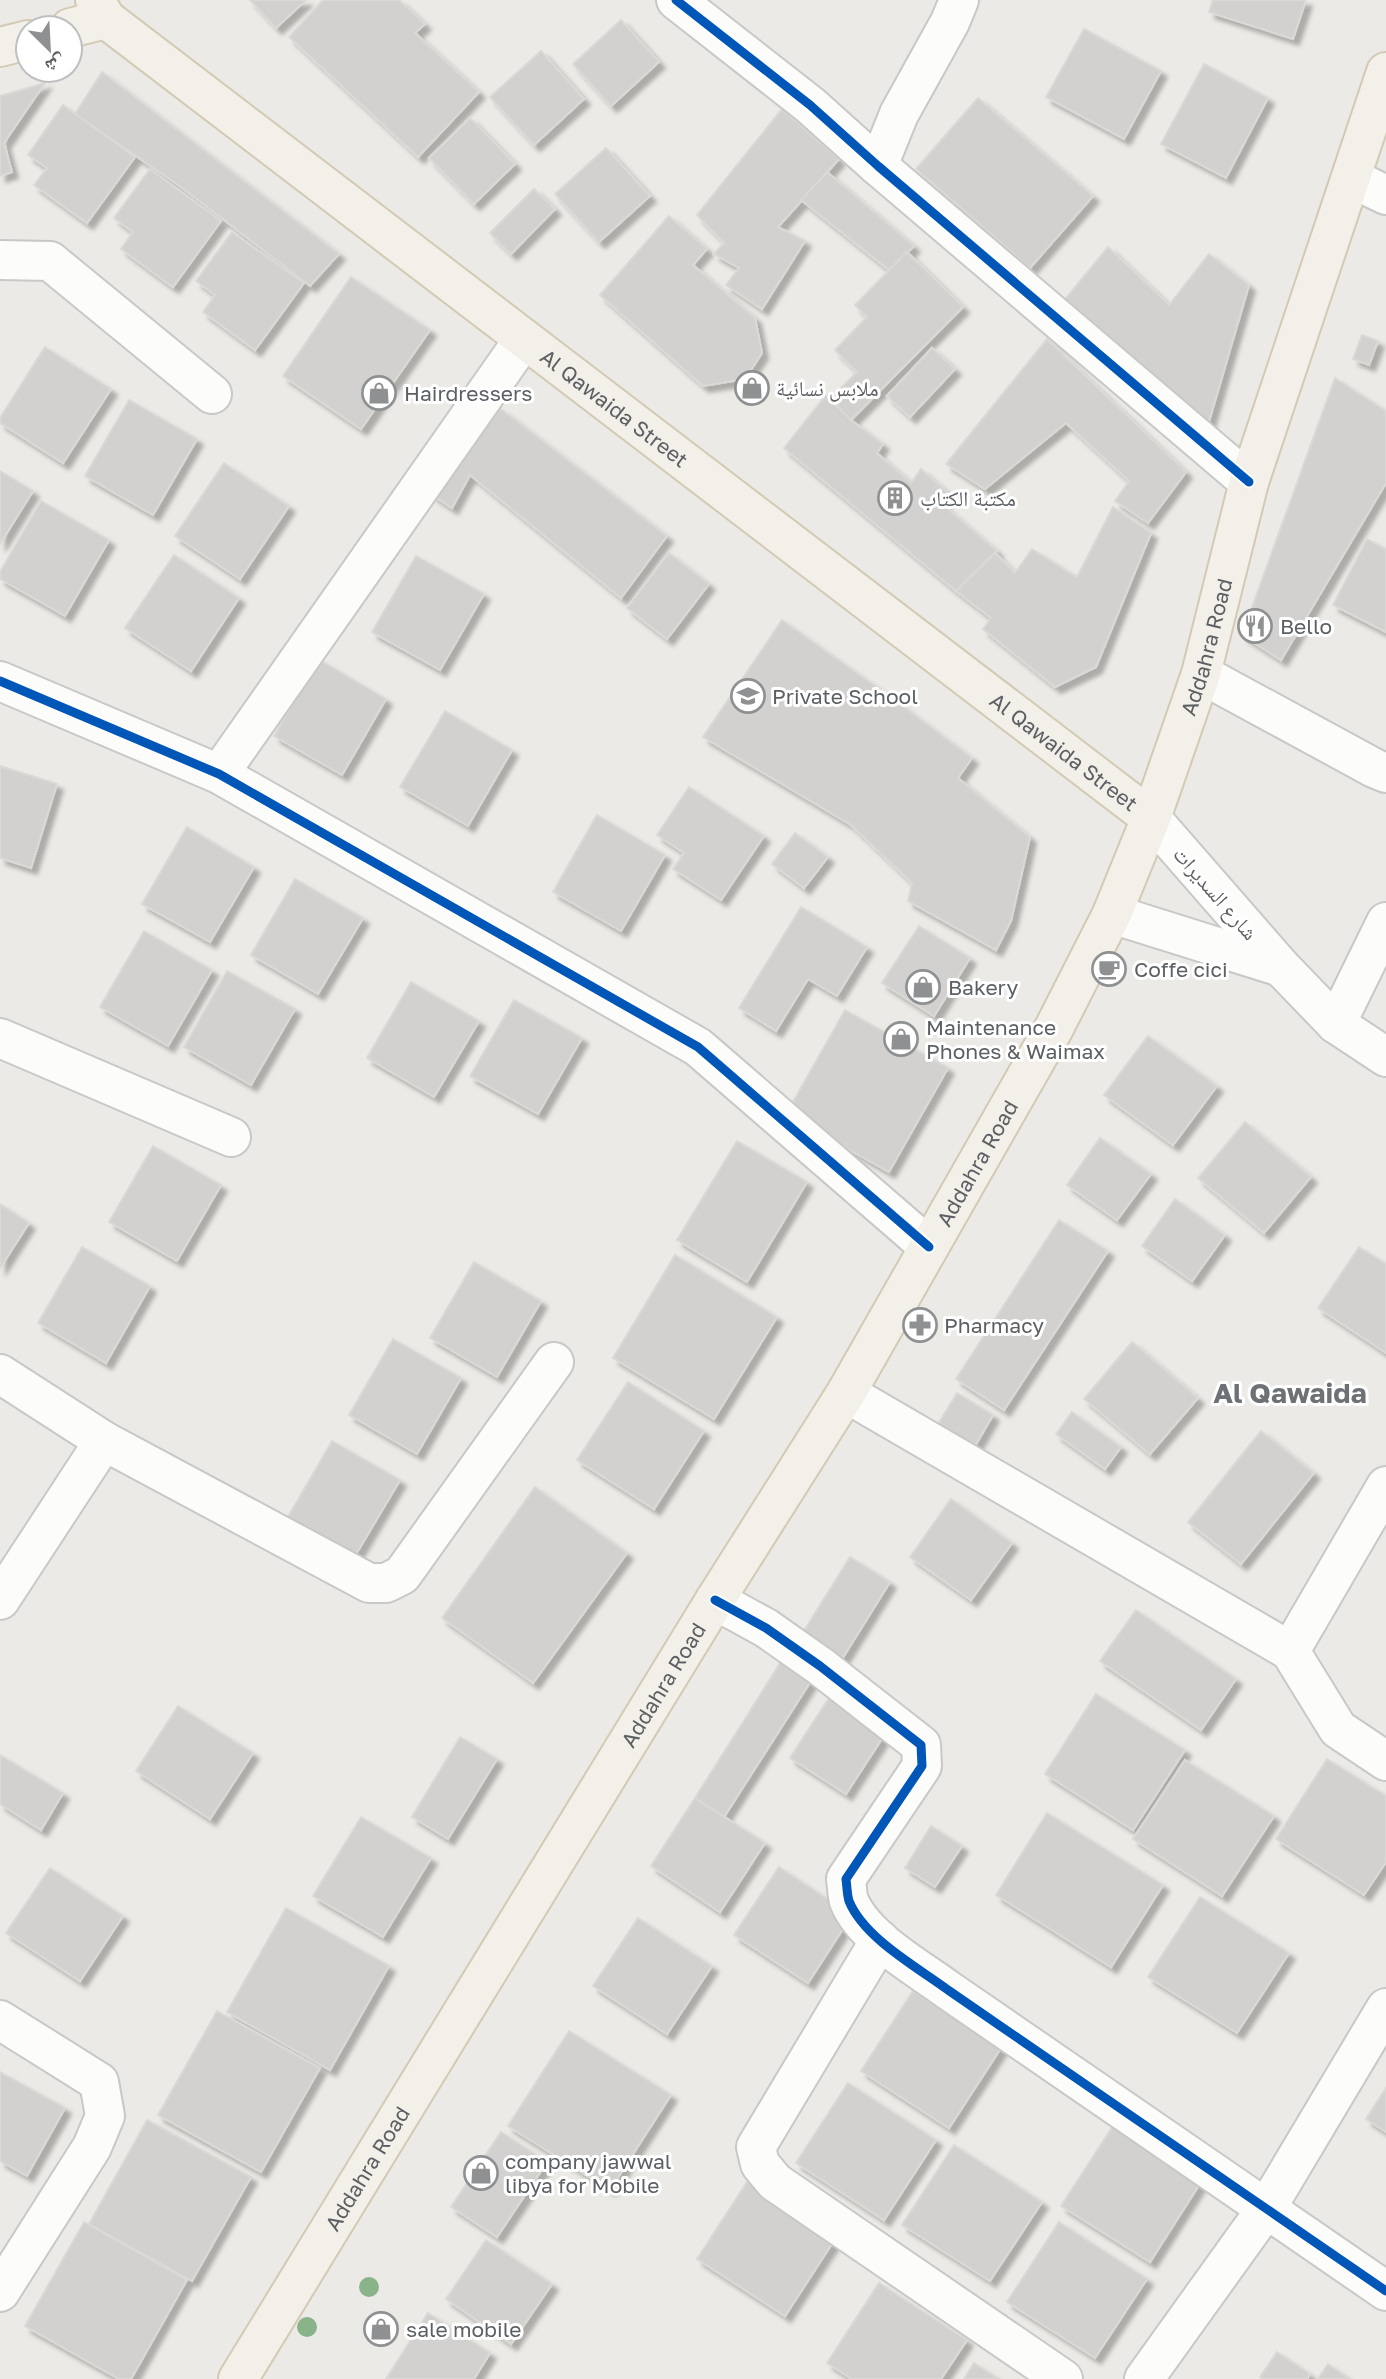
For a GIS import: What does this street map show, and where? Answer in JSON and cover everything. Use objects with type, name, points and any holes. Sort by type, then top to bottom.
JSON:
[{"type":"main road","name":"Al Qawaida Street","points":[[90,16],[524,339],[1151,818]]},
{"type":"main road","name":"Addahra Road","points":[[238,2379],[715,1600],[846,1393],[1054,1028],[1112,914],[1151,818],[1201,674],[1249,482],[1386,72]]},
{"type":"street","points":[[676,0],[810,104],[878,166],[1249,482]]},
{"type":"street","points":[[878,166],[899,114],[950,22],[959,0]]},
{"type":"street","points":[[1351,178],[1386,195]]},
{"type":"street","points":[[0,260],[50,261],[212,394]]},
{"type":"street","points":[[219,774],[524,339]]},
{"type":"street","points":[[1201,674],[1382,765]]},
{"type":"street","points":[[0,681],[219,774],[698,1047],[929,1247]]},
{"type":"street","name":"شارع السديرات","points":[[1151,818],[1281,967],[1336,1024],[1386,1057]]},
{"type":"street","name":"شارع السديرات","points":[[1112,914],[1281,967]]},
{"type":"street","points":[[1336,1024],[1386,922]]},
{"type":"street","points":[[4,1047],[231,1137]]},
{"type":"street","points":[[0,1374],[104,1441],[369,1583],[386,1583],[402,1575],[554,1362]]},
{"type":"street","points":[[846,1393],[1290,1651],[1338,1729],[1386,1761]]},
{"type":"street","points":[[0,1600],[104,1441]]},
{"type":"street","points":[[1290,1651],[1386,1486]]},
{"type":"street","points":[[715,1600],[766,1628],[799,1651],[921,1745],[922,1766],[846,1880],[849,1901],[866,1927],[948,1990],[1386,2291]]},
{"type":"street","points":[[880,1940],[756,2147],[761,2164],[775,2182],[1063,2379]]},
{"type":"street","points":[[1144,2379],[1266,2208],[1386,2008]]},
{"type":"street","points":[[0,2020],[99,2082],[105,2116],[92,2147],[0,2292]]},
{"type":"building","points":[[250,0],[306,0],[276,28]]},
{"type":"building","points":[[323,0],[399,0],[425,24],[415,33],[479,92],[418,157],[289,37]]},
{"type":"building","points":[[1213,0],[1306,0],[1293,39],[1209,12]]},
{"type":"building","points":[[621,20],[659,62],[611,106],[573,64]]},
{"type":"building","points":[[1084,29],[1161,71],[1124,139],[1046,97]]},
{"type":"building","points":[[541,51],[584,99],[534,145],[490,97]]},
{"type":"building","points":[[1204,64],[1268,98],[1226,178],[1161,144]]},
{"type":"building","points":[[102,72],[339,254],[310,286],[181,187],[75,114]]},
{"type":"building","points":[[44,84],[4,143],[12,172],[0,176],[0,96]]},
{"type":"building","points":[[978,98],[1093,196],[1030,268],[916,169]]},
{"type":"building","points":[[63,105],[135,157],[87,223],[34,185],[47,168],[28,155]]},
{"type":"building","points":[[782,109],[839,159],[778,227],[805,241],[762,309],[726,285],[739,268],[714,254],[724,243],[697,215]]},
{"type":"building","points":[[470,118],[515,164],[474,204],[429,158]]},
{"type":"building","points":[[606,148],[650,196],[599,242],[555,194]]},
{"type":"building","points":[[150,169],[221,221],[173,287],[121,249],[133,232],[114,218]]},
{"type":"building","points":[[827,172],[914,246],[889,270],[801,200]]},
{"type":"building","points":[[534,189],[555,209],[511,254],[490,233]]},
{"type":"building","points":[[669,216],[707,249],[693,265],[755,318],[762,353],[745,379],[703,386],[600,295]]},
{"type":"building","points":[[232,232],[304,283],[255,350],[203,312],[215,295],[196,281]]},
{"type":"building","points":[[1108,247],[1169,305],[1209,254],[1249,285],[1208,425],[1061,304]]},
{"type":"building","points":[[907,252],[963,307],[851,420],[830,399],[857,372],[835,350],[867,317],[855,305]]},
{"type":"building","points":[[351,277],[430,330],[361,429],[283,376]]},
{"type":"building","points":[[1362,335],[1378,341],[1369,365],[1353,359]]},
{"type":"building","points":[[1047,339],[1186,472],[1148,523],[1115,501],[1129,481],[1066,423],[985,489],[946,464]]},
{"type":"building","points":[[45,347],[111,389],[63,463],[0,423],[0,418]]},
{"type":"building","points":[[932,348],[955,369],[910,417],[887,396]]},
{"type":"building","points":[[1335,378],[1386,411],[1386,483],[1281,660],[1242,635]]},
{"type":"building","name":"مكتبة الكتاب","points":[[826,395],[851,420],[883,444],[877,453],[911,483],[921,469],[947,492],[943,505],[997,551],[956,591],[784,448]]},
{"type":"building","points":[[129,400],[197,439],[153,515],[85,476]]},
{"type":"building","points":[[501,409],[667,536],[621,598],[470,475],[452,508],[431,494],[475,431]]},
{"type":"building","points":[[224,463],[289,506],[240,579],[175,536]]},
{"type":"building","points":[[0,471],[33,491],[0,544]]},
{"type":"building","points":[[41,501],[109,540],[65,616],[0,579],[0,572]]},
{"type":"building","points":[[1113,507],[1151,533],[1096,667],[1055,687],[983,629],[991,618],[956,591],[995,553],[1015,573],[1032,549],[1077,577]]},
{"type":"building","points":[[1367,539],[1386,549],[1386,632],[1333,605]]},
{"type":"building","points":[[669,553],[709,584],[667,639],[627,608]]},
{"type":"building","points":[[174,555],[239,598],[191,671],[125,628]]},
{"type":"building","points":[[416,556],[484,594],[440,670],[372,632]]},
{"type":"building","points":[[782,620],[972,758],[958,778],[1030,837],[1011,921],[996,950],[908,901],[912,883],[851,825],[703,737]]},
{"type":"building","points":[[318,659],[386,699],[342,775],[274,736]]},
{"type":"building","points":[[445,711],[512,750],[468,826],[400,787]]},
{"type":"building","points":[[0,766],[57,784],[31,868],[0,858]]},
{"type":"building","points":[[689,787],[764,836],[721,900],[673,869],[684,853],[657,835]]},
{"type":"building","points":[[597,815],[665,855],[621,931],[553,892]]},
{"type":"building","points":[[187,827],[254,867],[210,942],[142,904]]},
{"type":"building","points":[[795,833],[828,857],[804,888],[772,864]]},
{"type":"building","points":[[295,879],[363,918],[318,994],[251,955]]},
{"type":"building","points":[[801,907],[867,947],[837,996],[808,979],[776,1031],[739,1008]]},
{"type":"building","points":[[919,926],[970,958],[934,1016],[882,983]]},
{"type":"building","points":[[144,931],[212,970],[168,1046],[100,1007]]},
{"type":"building","points":[[227,971],[295,1009],[251,1085],[184,1047]]},
{"type":"building","points":[[411,982],[479,1021],[434,1097],[367,1058]]},
{"type":"building","points":[[514,1000],[582,1038],[538,1114],[470,1076]]},
{"type":"building","points":[[845,1010],[948,1068],[889,1172],[786,1114]]},
{"type":"building","points":[[1148,1036],[1217,1086],[1173,1145],[1104,1095]]},
{"type":"building","points":[[1245,1122],[1311,1177],[1264,1233],[1198,1178]]},
{"type":"building","points":[[1100,1138],[1151,1174],[1117,1220],[1067,1185]]},
{"type":"building","points":[[737,1141],[807,1182],[747,1282],[677,1240]]},
{"type":"building","points":[[153,1146],[221,1185],[177,1261],[109,1222]]},
{"type":"building","points":[[1175,1199],[1225,1235],[1192,1281],[1142,1246]]},
{"type":"building","points":[[0,1204],[29,1223],[0,1268]]},
{"type":"building","points":[[1059,1220],[1108,1251],[1004,1410],[956,1379]]},
{"type":"building","points":[[82,1247],[150,1286],[106,1363],[38,1323]]},
{"type":"building","points":[[1359,1247],[1386,1264],[1386,1353],[1318,1308]]},
{"type":"building","points":[[675,1255],[777,1317],[714,1419],[613,1358]]},
{"type":"building","points":[[474,1262],[541,1301],[497,1377],[430,1338]]},
{"type":"building","points":[[393,1339],[461,1378],[417,1454],[349,1415]]},
{"type":"building","points":[[1132,1342],[1198,1398],[1150,1454],[1084,1399]]},
{"type":"building","points":[[628,1382],[704,1431],[654,1509],[577,1460]]},
{"type":"building","points":[[957,1393],[993,1415],[975,1446],[938,1424]]},
{"type":"building","points":[[1072,1412],[1121,1447],[1105,1469],[1056,1434]]},
{"type":"building","points":[[1261,1431],[1314,1473],[1241,1564],[1188,1522]]},
{"type":"building","points":[[332,1441],[400,1480],[355,1556],[288,1517]]},
{"type":"building","points":[[535,1487],[627,1553],[533,1683],[442,1618]]},
{"type":"building","points":[[951,1499],[1012,1543],[971,1600],[910,1557]]},
{"type":"building","points":[[850,1557],[890,1582],[842,1659],[802,1634]]},
{"type":"building","points":[[1136,1610],[1236,1679],[1201,1730],[1100,1661]]},
{"type":"building","points":[[789,1649],[818,1670],[724,1817],[695,1798]]},
{"type":"building","points":[[1096,1694],[1185,1750],[1133,1830],[1045,1774]]},
{"type":"building","points":[[829,1698],[885,1734],[846,1794],[790,1758]]},
{"type":"building","points":[[178,1706],[253,1753],[210,1819],[136,1771]]},
{"type":"building","points":[[460,1737],[497,1759],[448,1839],[412,1817]]},
{"type":"building","points":[[0,1755],[63,1793],[41,1830],[0,1804]]},
{"type":"building","points":[[1327,1759],[1386,1796],[1386,1862],[1364,1895],[1276,1839]]},
{"type":"building","points":[[1185,1760],[1274,1816],[1222,1896],[1133,1839]]},
{"type":"building","points":[[695,1798],[765,1843],[720,1912],[651,1866]]},
{"type":"building","points":[[1047,1813],[1163,1885],[1111,1967],[996,1895]]},
{"type":"building","points":[[361,1817],[431,1858],[383,1937],[313,1896]]},
{"type":"building","points":[[931,1826],[962,1846],[935,1887],[905,1868]]},
{"type":"building","points":[[779,1867],[852,1915],[808,1983],[734,1935]]},
{"type":"building","points":[[50,1868],[123,1916],[80,1981],[6,1933]]},
{"type":"building","points":[[1200,1897],[1289,1953],[1237,2033],[1148,1977]]},
{"type":"building","points":[[286,1908],[389,1966],[330,2070],[227,2012]]},
{"type":"building","points":[[638,1918],[712,1966],[667,2034],[593,1986]]},
{"type":"building","points":[[913,1991],[1001,2048],[949,2128],[861,2071]]},
{"type":"building","points":[[217,2011],[320,2068],[261,2172],[158,2115]]},
{"type":"building","points":[[569,2031],[671,2095],[610,2190],[508,2126]]},
{"type":"building","points":[[0,2072],[65,2108],[27,2176],[0,2161]]},
{"type":"building","points":[[848,2083],[936,2140],[884,2220],[796,2163]]},
{"type":"building","points":[[1386,2088],[1386,2132],[1366,2119]]},
{"type":"building","points":[[147,2120],[251,2177],[192,2281],[89,2224]]},
{"type":"building","points":[[1113,2126],[1201,2182],[1150,2262],[1061,2206]]},
{"type":"building","points":[[501,2132],[547,2162],[497,2237],[451,2207]]},
{"type":"building","points":[[954,2145],[1042,2202],[990,2281],[902,2225]]},
{"type":"building","points":[[749,2179],[837,2236],[785,2316],[697,2259]]},
{"type":"building","points":[[84,2222],[187,2280],[131,2379],[119,2379],[25,2326]]},
{"type":"building","points":[[1059,2222],[1147,2279],[1095,2358],[1007,2302]]},
{"type":"building","points":[[486,2240],[552,2284],[511,2344],[446,2299]]},
{"type":"building","points":[[879,2283],[967,2340],[941,2379],[852,2379],[827,2363]]},
{"type":"building","points":[[428,2313],[490,2353],[474,2379],[386,2379]]},
{"type":"building","points":[[1277,2352],[1310,2374],[1307,2379],[1260,2377]]},
{"type":"building","points":[[974,2363],[999,2379],[964,2379]]},
{"type":"building","points":[[1328,2364],[1350,2379],[1318,2379]]},
{"type":"cycle path","points":[[676,0],[810,105],[1249,482]]},
{"type":"cycle path","points":[[0,681],[219,774],[698,1047],[929,1247]]},
{"type":"cycle path","points":[[715,1600],[766,1628],[820,1666],[921,1745],[922,1766],[846,1879],[849,1901],[866,1927],[907,1961],[1386,2291]]},
{"type":"place","name":"ملابس نسائية","points":[[752,388]]},
{"type":"place","name":"Hairdressers","points":[[379,393]]},
{"type":"place","name":"مكتبة الكتاب","points":[[895,498]]},
{"type":"place","name":"Bello","points":[[1255,626]]},
{"type":"place","name":"Private School","points":[[748,696]]},
{"type":"place","name":"Coffe cici","points":[[1109,969]]},
{"type":"place","name":"Bakery","points":[[923,987]]},
{"type":"place","name":"Maintenance Phones & Waimax","points":[[901,1039]]},
{"type":"place","name":"Pharmacy","points":[[920,1325]]},
{"type":"place","name":"company jawwal libya for Mobile","points":[[481,2173]]},
{"type":"place","name":"sale mobile","points":[[381,2329]]},
{"type":"district","name":"Al Qawaida","points":[[1290,1392]]}]
